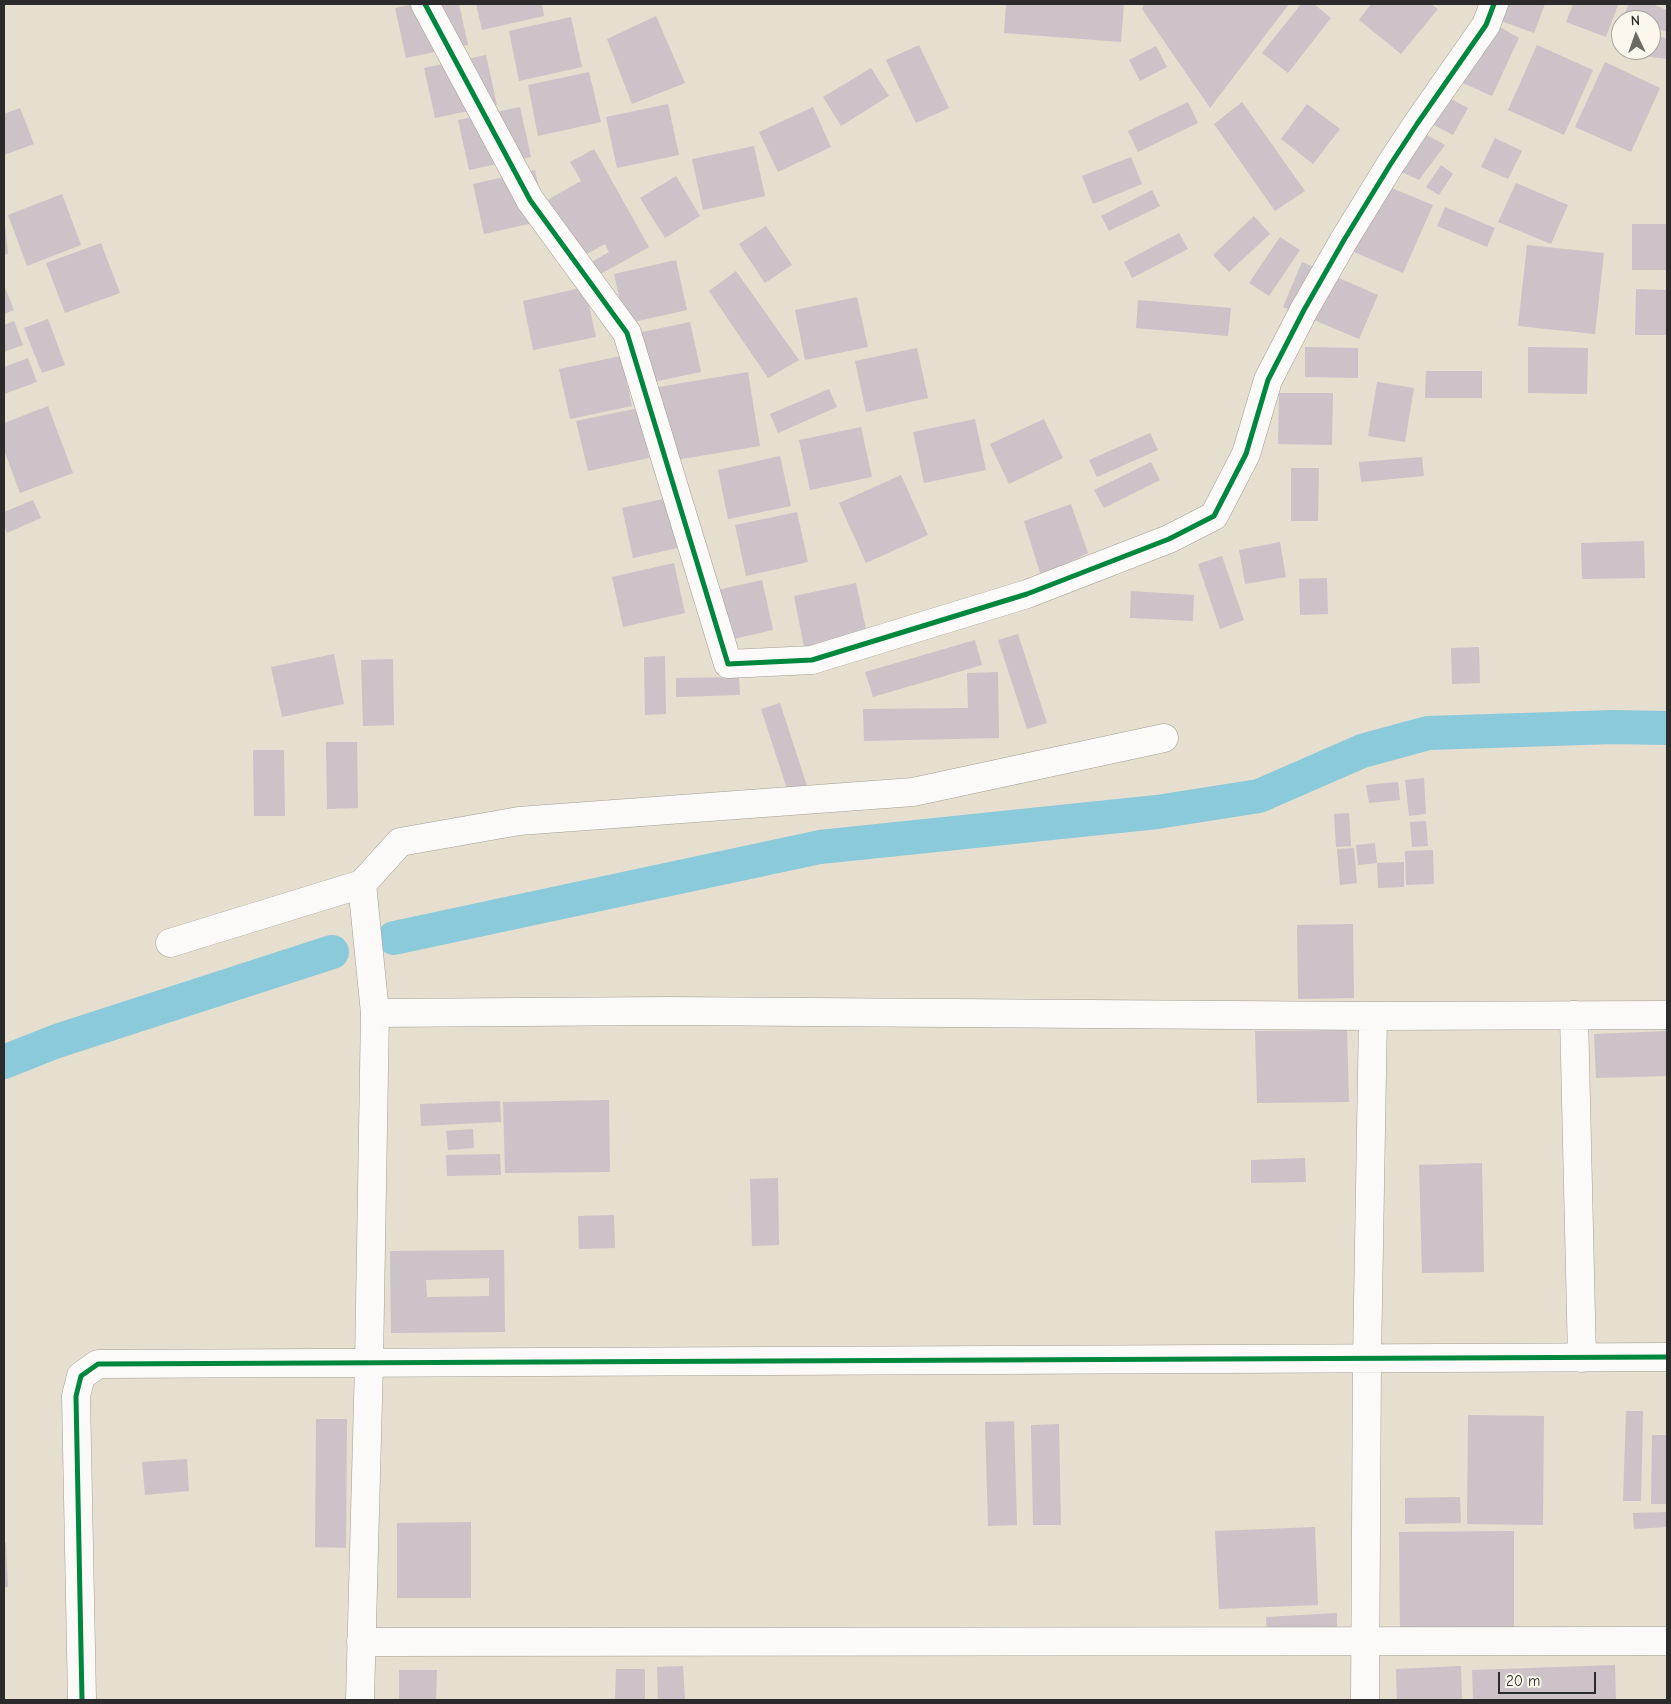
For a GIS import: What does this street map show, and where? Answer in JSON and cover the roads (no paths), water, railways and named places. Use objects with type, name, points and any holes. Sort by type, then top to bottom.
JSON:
[{"type":"street","points":[[425,4],[530,200],[627,333],[728,664],[812,660],[1027,594],[1169,539],[1214,516],[1246,454],[1268,380],[1304,310],[1344,240],[1416,124],[1486,25],[1494,4]]},
{"type":"street","points":[[170,944],[362,884],[400,842],[519,821],[913,792],[1164,738]]},
{"type":"street","points":[[360,1700],[376,1013],[362,884]]},
{"type":"street","points":[[376,1013],[678,1011],[1373,1016],[1667,1015]]},
{"type":"street","points":[[1574,1015],[1582,1358]]},
{"type":"street","points":[[1366,1700],[1365,1641],[1373,1016]]},
{"type":"street","points":[[82,1700],[76,1396],[81,1376],[98,1364],[1667,1358]]},
{"type":"street","points":[[361,1642],[1667,1640]]},
{"type":"waterway","points":[[394,938],[820,847],[1157,812],[1259,796],[1362,751],[1428,733],[1614,727],[1667,728]]},
{"type":"waterway","points":[[4,1062],[57,1041],[332,952]]}]
